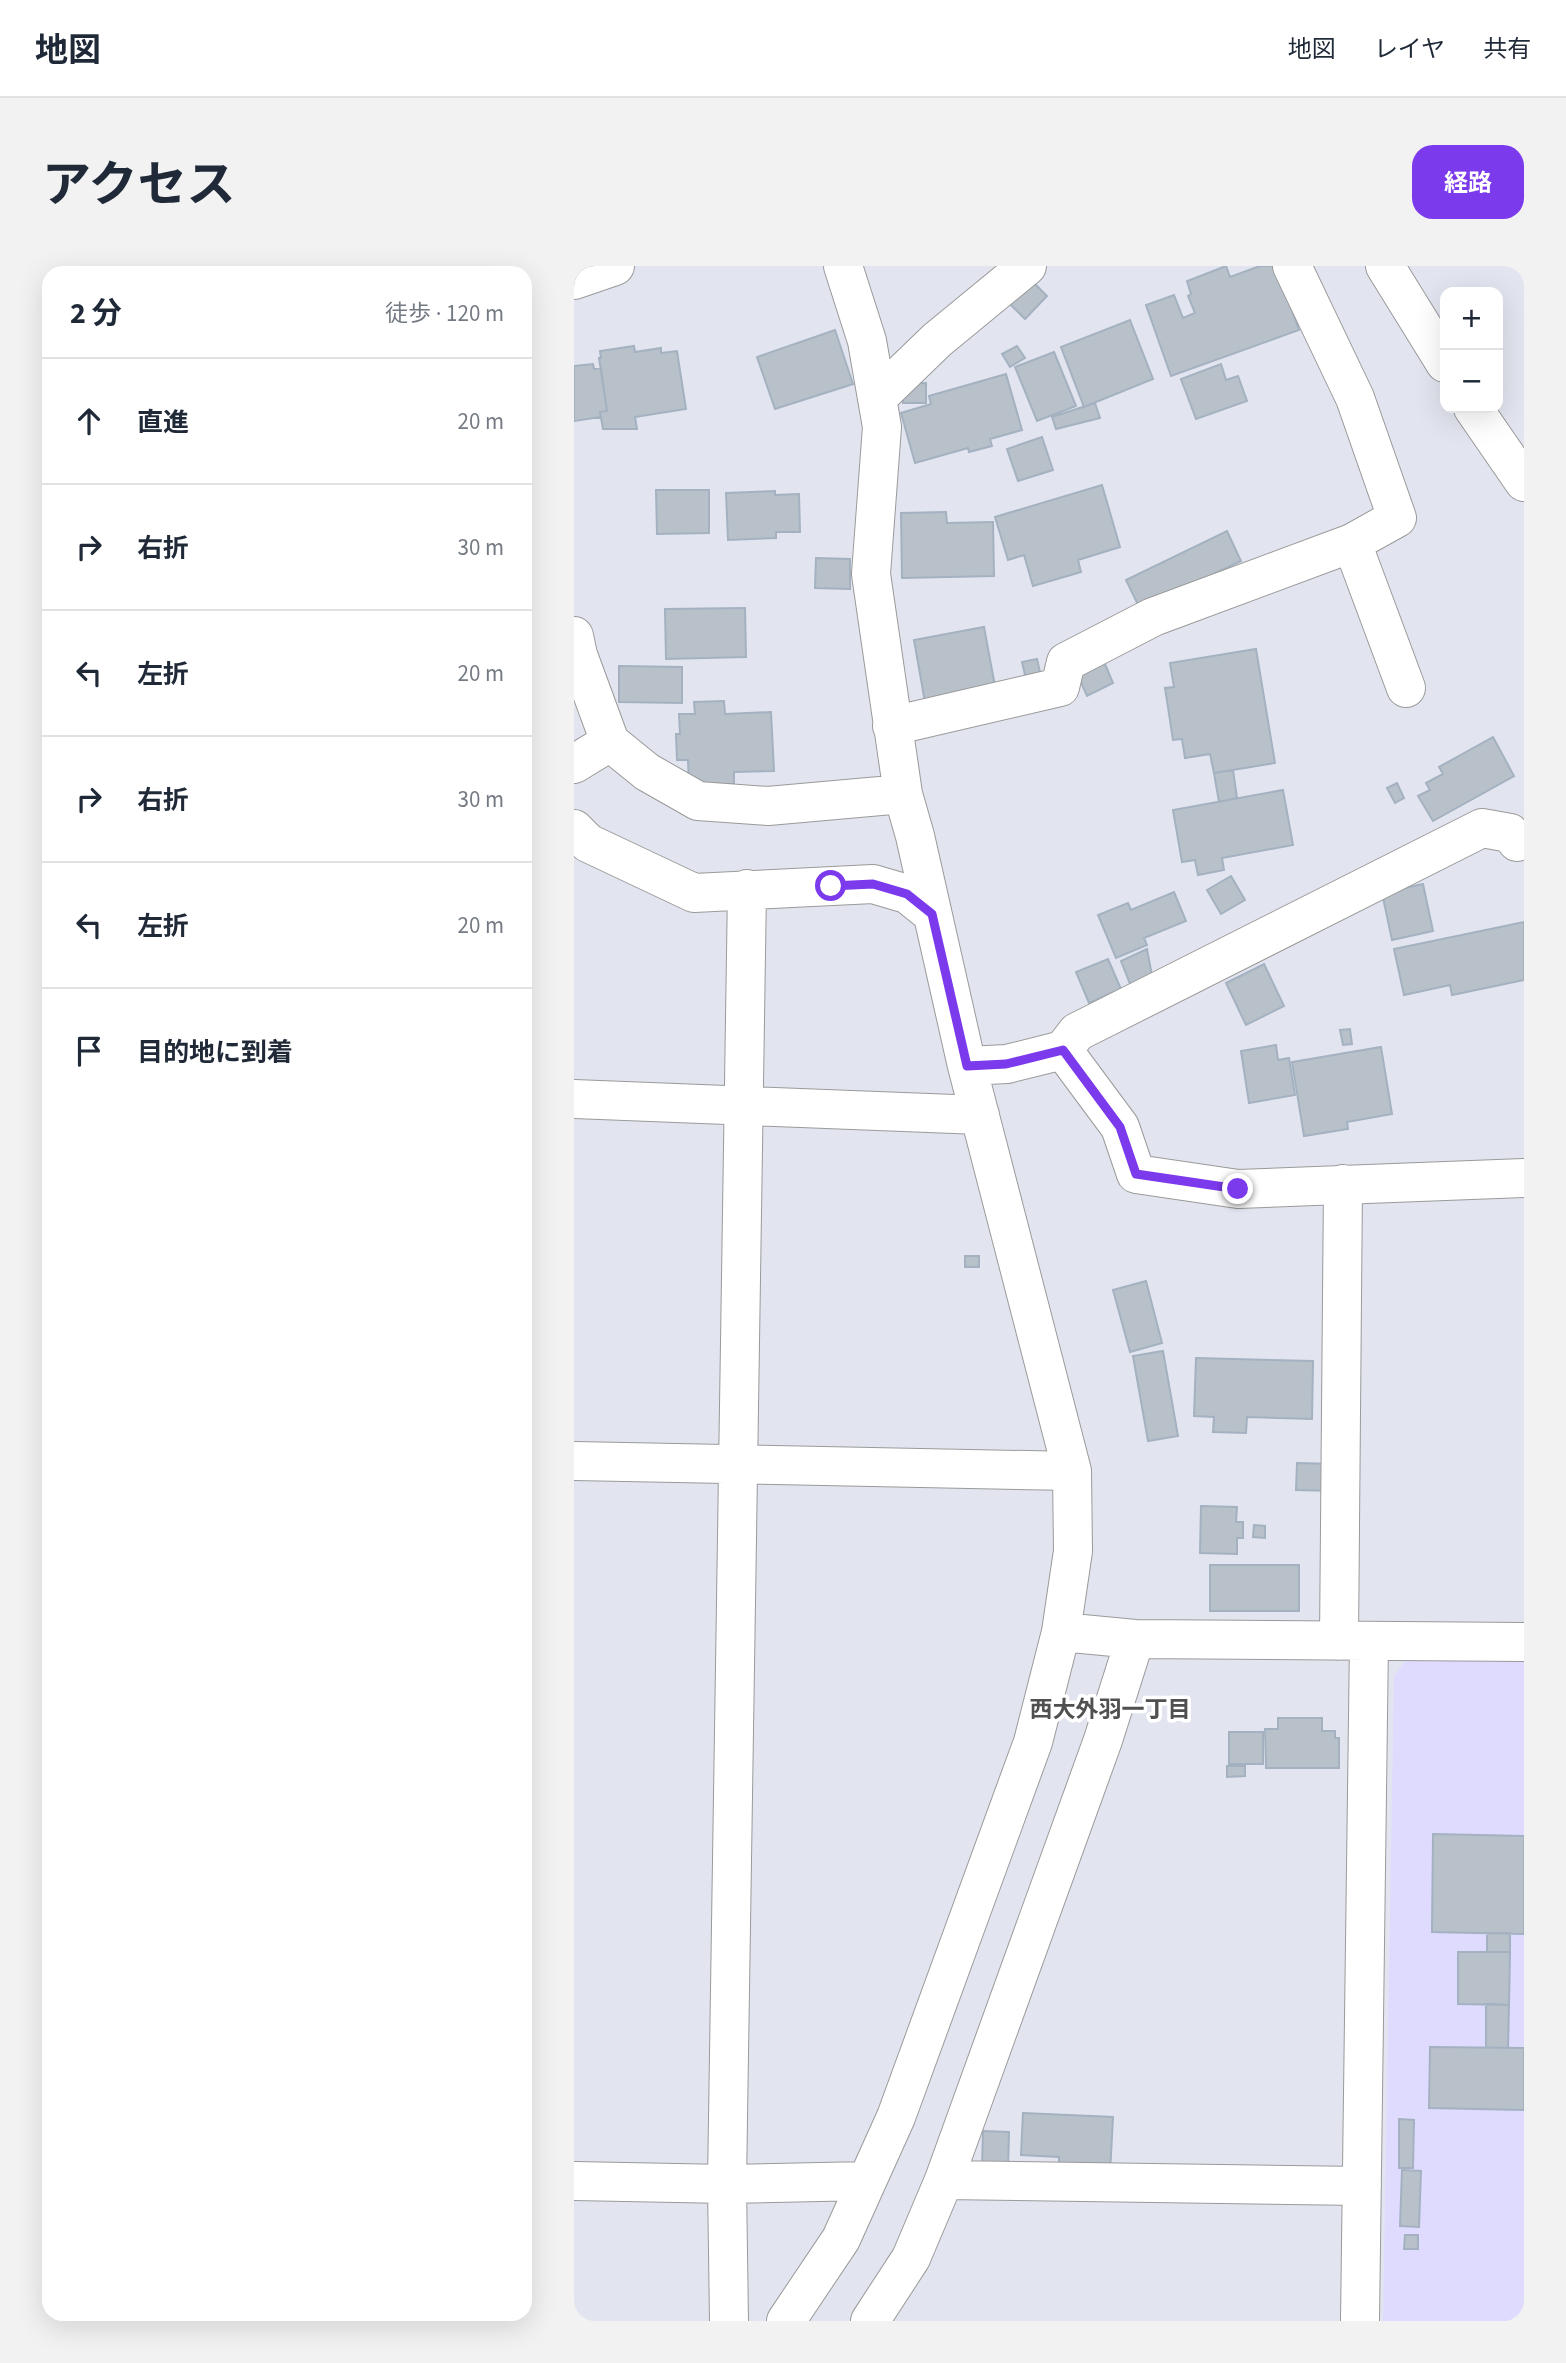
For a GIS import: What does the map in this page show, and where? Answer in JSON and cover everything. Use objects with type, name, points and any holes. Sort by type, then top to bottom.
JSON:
[{"type":"street","points":[[574,280],[615,266]]},
{"type":"street","points":[[786,2321],[841,2239],[896,2117],[1033,1742],[1061,1632],[1073,1551],[1072,1471],[967,1066],[903,794],[871,574],[882,427],[867,341],[843,266]]},
{"type":"street","points":[[877,398],[937,340],[1027,266]]},
{"type":"street","points":[[892,726],[1060,687],[1066,662],[1153,617],[1352,543],[1396,519],[1355,398],[1292,266]]},
{"type":"street","points":[[1385,266],[1440,355]]},
{"type":"street","points":[[1476,413],[1524,482]]},
{"type":"street","points":[[1352,543],[1406,688]]},
{"type":"street","points":[[574,636],[578,655],[610,742],[647,772],[698,802],[768,806],[903,794]]},
{"type":"street","points":[[574,764],[610,742]]},
{"type":"street","points":[[574,828],[588,843],[694,892],[873,884],[907,894],[932,914]]},
{"type":"street","points":[[967,1066],[1006,1064],[1063,1050],[1077,1032],[1482,828],[1510,833],[1517,842]]},
{"type":"street","points":[[729,2321],[727,2184],[747,889]]},
{"type":"street","points":[[1063,1050],[1120,1127],[1136,1174],[1238,1189],[1524,1178]]},
{"type":"street","points":[[574,1099],[980,1115]]},
{"type":"street","points":[[1343,1184],[1354,1641],[1362,2186],[1360,2321]]},
{"type":"street","points":[[574,1461],[1072,1471]]},
{"type":"street","points":[[1061,1632],[1135,1639],[1524,1642]]},
{"type":"street","points":[[870,2321],[911,2258],[944,2180],[1103,1740],[1135,1639]]},
{"type":"street","points":[[944,2180],[1362,2186]]},
{"type":"street","points":[[574,2181],[727,2184],[867,2182]]},
{"type":"shaded area","points":[[1408,1658],[1524,1660],[1524,2321],[1383,2321],[1394,1676]]},
{"type":"building","points":[[1226,266],[1230,277],[1260,266],[1276,266],[1299,330],[1171,376],[1146,305],[1174,295],[1183,318],[1195,313],[1188,296],[1191,294],[1187,281]]},
{"type":"building","points":[[1027,276],[1047,296],[1025,319],[1005,299]]},
{"type":"building","points":[[1130,320],[1153,379],[1084,407],[1061,347]]},
{"type":"building","points":[[835,330],[853,384],[775,409],[757,357]]},
{"type":"building","points":[[634,346],[635,352],[661,348],[661,353],[677,351],[686,409],[635,417],[637,429],[603,429],[600,412],[607,411],[600,351]]},
{"type":"building","points":[[1017,346],[1025,358],[1010,367],[1002,354]]},
{"type":"building","points":[[1054,352],[1076,406],[1037,421],[1015,367]]},
{"type":"building","points":[[593,364],[594,369],[601,368],[607,411],[600,412],[601,417],[574,421],[574,366]]},
{"type":"building","points":[[1221,364],[1226,380],[1238,376],[1247,401],[1196,419],[1181,379]]},
{"type":"building","points":[[1006,374],[1022,430],[990,439],[992,446],[969,452],[968,448],[915,463],[901,413],[931,404],[929,396]]},
{"type":"building","points":[[926,383],[926,403],[903,403],[902,384]]},
{"type":"building","points":[[1095,403],[1100,418],[1056,429],[1052,417]]},
{"type":"building","points":[[1042,437],[1053,470],[1018,481],[1007,449]]},
{"type":"building","points":[[1102,485],[1120,547],[1078,560],[1081,572],[1033,586],[1024,555],[1008,560],[995,517]]},
{"type":"building","points":[[656,490],[709,490],[709,533],[657,534]]},
{"type":"building","points":[[775,491],[775,495],[799,494],[800,532],[776,532],[776,538],[728,540],[726,493]]},
{"type":"building","points":[[946,512],[947,523],[993,522],[994,576],[902,578],[901,513]]},
{"type":"building","points":[[1227,531],[1241,561],[1140,609],[1126,580]]},
{"type":"building","points":[[816,558],[850,559],[850,589],[815,588]]},
{"type":"building","points":[[745,608],[746,657],[666,659],[665,609]]},
{"type":"building","points":[[984,627],[995,686],[926,708],[914,640]]},
{"type":"building","points":[[1256,649],[1275,763],[1214,773],[1210,754],[1185,758],[1182,739],[1173,740],[1165,688],[1174,687],[1170,663]]},
{"type":"building","points":[[1102,657],[1113,683],[1087,696],[1075,668]]},
{"type":"building","points":[[1037,659],[1043,685],[1028,688],[1022,662]]},
{"type":"building","points":[[619,666],[682,667],[682,703],[619,702]]},
{"type":"building","points":[[724,701],[725,714],[771,712],[774,771],[734,772],[734,784],[689,786],[688,760],[677,760],[676,734],[680,734],[679,714],[695,714],[694,702]]},
{"type":"building","points":[[1493,737],[1514,776],[1433,821],[1418,796],[1430,790],[1426,783],[1443,774],[1439,767]]},
{"type":"building","points":[[1233,770],[1237,798],[1219,802],[1214,773]]},
{"type":"building","points":[[1397,783],[1404,798],[1395,803],[1387,788]]},
{"type":"building","points":[[1283,790],[1293,845],[1222,858],[1224,870],[1198,875],[1195,860],[1182,862],[1173,810]]},
{"type":"building","points":[[1231,876],[1245,900],[1221,914],[1207,890]]},
{"type":"building","points":[[1423,884],[1433,931],[1392,940],[1382,893]]},
{"type":"building","points":[[1174,892],[1186,921],[1144,938],[1147,945],[1116,958],[1098,915],[1128,903],[1131,910]]},
{"type":"building","points":[[1524,922],[1524,980],[1452,995],[1450,985],[1404,995],[1394,949]]},
{"type":"building","points":[[1147,949],[1153,981],[1132,989],[1121,961]]},
{"type":"building","points":[[1108,959],[1121,989],[1089,1003],[1076,972]]},
{"type":"building","points":[[1264,964],[1284,1006],[1246,1025],[1226,983]]},
{"type":"building","points":[[1350,1029],[1352,1044],[1343,1045],[1340,1030]]},
{"type":"building","points":[[1276,1045],[1278,1060],[1289,1058],[1295,1095],[1249,1103],[1241,1051]]},
{"type":"building","points":[[1381,1047],[1392,1114],[1347,1122],[1348,1129],[1304,1136],[1292,1062]]},
{"type":"building","points":[[965,1256],[979,1256],[979,1267],[965,1267]]},
{"type":"building","points":[[1146,1281],[1162,1343],[1130,1352],[1113,1290]]},
{"type":"building","points":[[1163,1351],[1178,1436],[1148,1441],[1133,1356]]},
{"type":"building","points":[[1196,1358],[1313,1361],[1312,1419],[1247,1417],[1246,1433],[1213,1432],[1214,1417],[1194,1416]]},
{"type":"building","points":[[1297,1463],[1335,1464],[1334,1491],[1296,1490]]},
{"type":"building","points":[[1201,1506],[1237,1507],[1236,1522],[1243,1522],[1243,1538],[1237,1538],[1237,1554],[1200,1553]]},
{"type":"building","points":[[1254,1525],[1265,1526],[1265,1538],[1253,1537]]},
{"type":"building","points":[[1210,1565],[1299,1565],[1299,1611],[1210,1611]]},
{"type":"building","points":[[1278,1718],[1322,1718],[1322,1731],[1335,1731],[1335,1738],[1339,1738],[1339,1768],[1266,1768],[1265,1729],[1278,1729]]},
{"type":"building","points":[[1229,1732],[1263,1732],[1263,1764],[1229,1764]]},
{"type":"building","points":[[1227,1766],[1245,1766],[1245,1776],[1227,1777]]},
{"type":"building","points":[[1433,1834],[1524,1836],[1524,1934],[1432,1932]]},
{"type":"building","points":[[1487,1933],[1510,1933],[1510,1952],[1487,1952]]},
{"type":"building","points":[[1458,1952],[1510,1952],[1509,2005],[1458,2004]]},
{"type":"building","points":[[1486,2004],[1509,2005],[1508,2048],[1486,2048]]},
{"type":"building","points":[[1430,2047],[1524,2048],[1524,2110],[1429,2108]]},
{"type":"building","points":[[1023,2113],[1113,2117],[1110,2174],[1059,2171],[1059,2157],[1021,2155]]},
{"type":"building","points":[[1399,2119],[1414,2120],[1413,2168],[1399,2168]]},
{"type":"building","points":[[983,2131],[1009,2132],[1008,2171],[982,2169]]},
{"type":"building","points":[[1402,2170],[1421,2171],[1419,2227],[1400,2226]]},
{"type":"building","points":[[1405,2235],[1418,2235],[1418,2249],[1404,2249]]},
{"type":"district","name":"西大外羽一丁目","points":[[1110,1709]]},
{"type":"route","points":[[831,886],[873,884],[907,894],[932,914],[967,1066],[1006,1064],[1063,1050],[1120,1127],[1136,1174],[1238,1189]]}]
